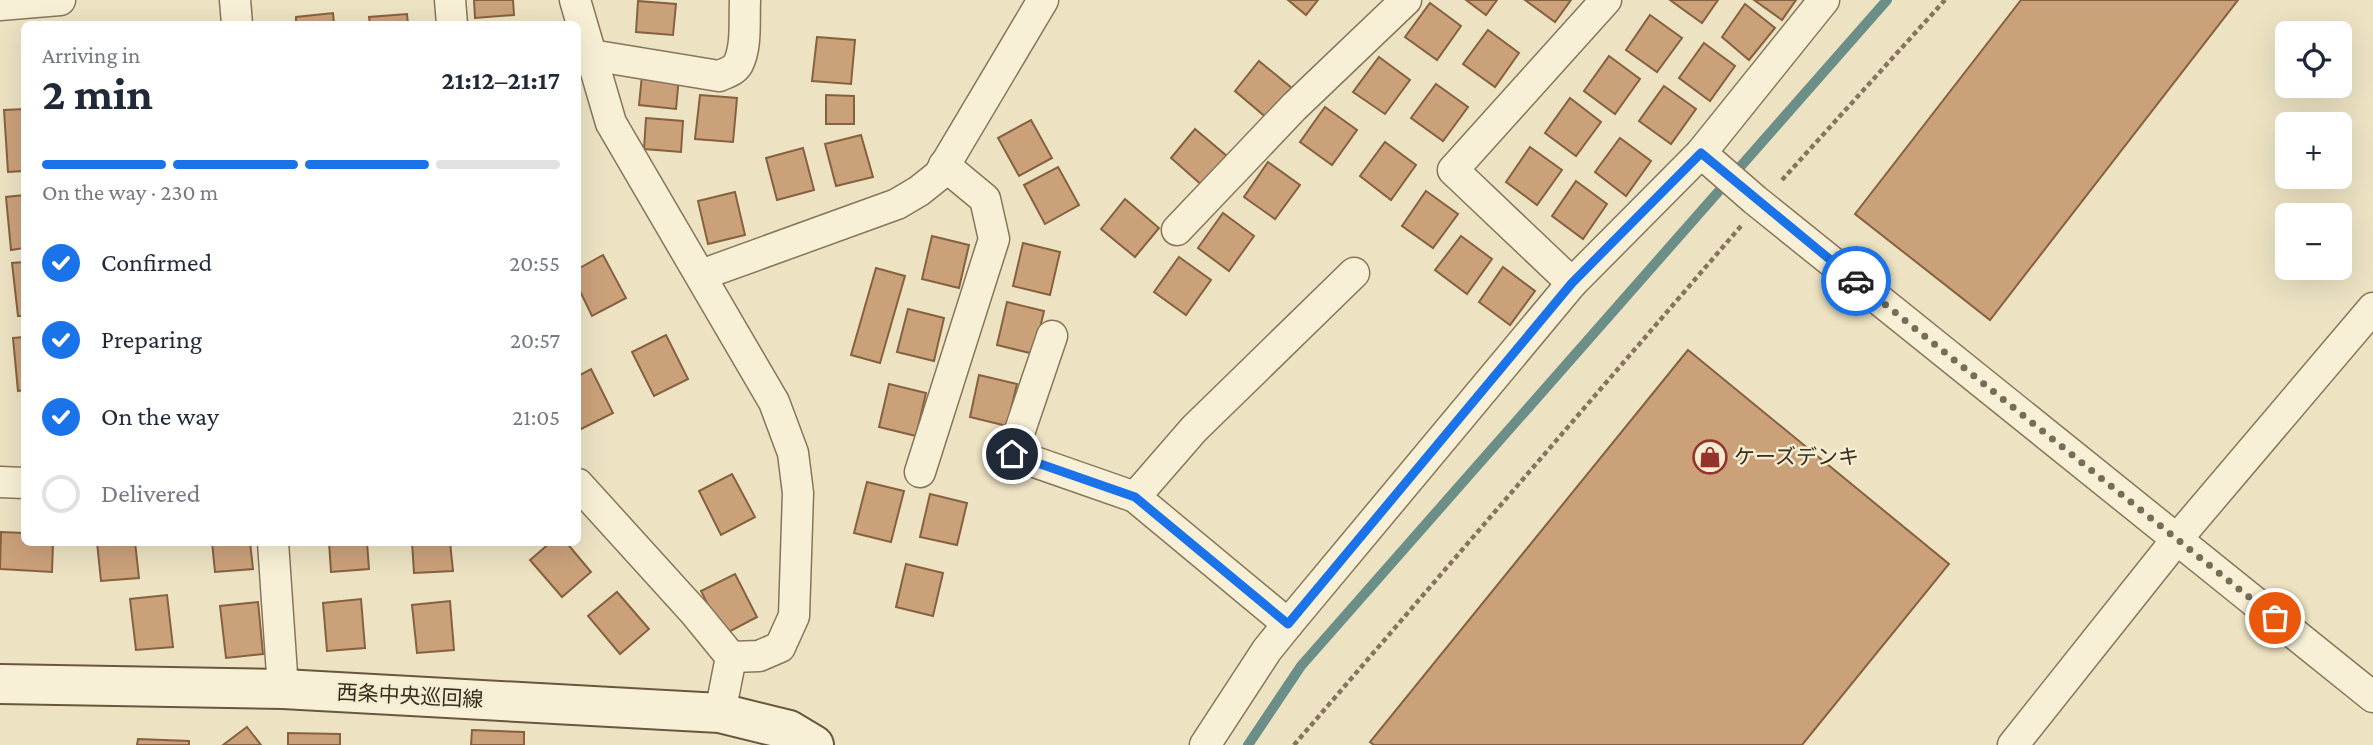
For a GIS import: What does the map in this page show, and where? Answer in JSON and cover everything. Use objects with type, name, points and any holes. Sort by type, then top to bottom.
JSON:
[{"type":"street","points":[[235,0],[237,21]]},
{"type":"street","points":[[450,0],[452,21]]},
{"type":"street","points":[[575,0],[611,123],[774,402],[793,453],[798,493],[794,616],[780,647],[759,656],[731,657]]},
{"type":"street","points":[[591,55],[719,76],[732,71],[739,63],[745,0]]},
{"type":"street","points":[[701,275],[897,204],[939,175],[1043,0]]},
{"type":"street","points":[[1177,230],[1294,107],[1406,0]]},
{"type":"street","points":[[1572,283],[1453,170],[1606,0]]},
{"type":"street","points":[[1205,745],[1267,650],[1288,624],[1572,283],[1707,158],[1824,0]]},
{"type":"street","points":[[0,5],[48,6]]},
{"type":"street","points":[[1707,158],[1758,202],[2373,697]]},
{"type":"street","points":[[920,472],[995,239],[985,199],[944,165]]},
{"type":"street","points":[[1135,497],[1194,429],[1354,273]]},
{"type":"street","points":[[2013,745],[2177,539],[2373,308]]},
{"type":"street","points":[[1052,336],[1012,454],[1135,497],[1288,624]]},
{"type":"street","points":[[0,482],[21,483]]},
{"type":"street","points":[[581,487],[695,613],[731,657]]},
{"type":"street","points":[[273,546],[283,689]]},
{"type":"street","points":[[720,713],[731,657]]},
{"type":"street","name":"西条中央巡回線","points":[[0,684],[283,689],[720,713],[801,740]]},
{"type":"path","points":[[1294,745],[1758,202],[1945,0]]},
{"type":"building","points":[[474,0],[513,0],[514,15],[475,18]]},
{"type":"building","points":[[1288,0],[1318,0],[1306,15]]},
{"type":"building","points":[[1466,0],[1497,0],[1486,15]]},
{"type":"building","points":[[1525,0],[1571,0],[1555,22]]},
{"type":"building","points":[[1670,0],[1718,0],[1702,23]]},
{"type":"building","points":[[1754,0],[1796,0],[1782,20]]},
{"type":"building","points":[[2021,0],[2238,0],[1990,320],[1855,214]]},
{"type":"building","points":[[638,1],[676,4],[673,35],[636,32]]},
{"type":"building","points":[[1430,3],[1461,26],[1437,60],[1405,37]]},
{"type":"building","points":[[1745,4],[1775,28],[1749,60],[1722,37]]},
{"type":"building","points":[[333,13],[334,21],[296,21],[296,17]]},
{"type":"building","points":[[407,14],[408,21],[370,21],[369,17]]},
{"type":"building","points":[[1650,15],[1682,38],[1657,72],[1626,50]]},
{"type":"building","points":[[1488,30],[1519,53],[1495,87],[1463,64]]},
{"type":"building","points":[[817,37],[855,40],[851,84],[812,81]]},
{"type":"building","points":[[1704,43],[1735,66],[1710,101],[1679,78]]},
{"type":"building","points":[[1609,56],[1640,79],[1615,114],[1584,91]]},
{"type":"building","points":[[1379,57],[1410,80],[1385,114],[1353,92]]},
{"type":"building","points":[[1259,61],[1293,89],[1268,119],[1235,91]]},
{"type":"building","points":[[642,75],[679,77],[676,109],[639,105]]},
{"type":"building","points":[[1436,84],[1468,107],[1443,141],[1411,118]]},
{"type":"building","points":[[1664,86],[1696,109],[1671,144],[1639,121]]},
{"type":"building","points":[[700,95],[737,98],[733,142],[695,139]]},
{"type":"building","points":[[826,95],[854,96],[854,124],[826,124]]},
{"type":"building","points":[[1570,98],[1601,122],[1576,156],[1545,133]]},
{"type":"building","points":[[1325,107],[1357,130],[1332,165],[1300,142]]},
{"type":"building","points":[[21,109],[21,171],[8,172],[4,110]]},
{"type":"building","points":[[646,118],[683,121],[681,152],[644,149]]},
{"type":"building","points":[[1031,120],[1052,158],[1019,176],[998,138]]},
{"type":"building","points":[[1195,129],[1228,157],[1204,187],[1171,158]]},
{"type":"building","points":[[861,135],[873,177],[836,186],[825,144]]},
{"type":"building","points":[[1620,138],[1651,161],[1626,196],[1595,172]]},
{"type":"building","points":[[1385,142],[1416,165],[1391,200],[1360,176]]},
{"type":"building","points":[[1530,147],[1562,170],[1537,205],[1506,182]]},
{"type":"building","points":[[803,148],[814,190],[777,200],[766,158]]},
{"type":"building","points":[[1268,162],[1300,185],[1275,219],[1244,197]]},
{"type":"building","points":[[1058,167],[1079,205],[1045,224],[1024,185]]},
{"type":"building","points":[[1576,181],[1607,204],[1583,239],[1552,216]]},
{"type":"building","points":[[1426,191],[1458,214],[1433,248],[1402,226]]},
{"type":"building","points":[[735,192],[745,235],[708,244],[698,201]]},
{"type":"building","points":[[21,195],[21,248],[11,250],[6,197]]},
{"type":"building","points":[[1125,199],[1159,228],[1135,257],[1101,229]]},
{"type":"building","points":[[1223,213],[1254,236],[1229,271],[1198,248]]},
{"type":"building","points":[[932,236],[969,245],[959,288],[922,279]]},
{"type":"building","points":[[1461,236],[1492,259],[1467,294],[1435,270]]},
{"type":"building","points":[[1023,243],[1060,252],[1050,295],[1013,286]]},
{"type":"building","points":[[603,255],[626,298],[592,316],[581,293],[581,267]]},
{"type":"building","points":[[1179,257],[1211,280],[1186,315],[1154,292]]},
{"type":"building","points":[[21,262],[21,316],[18,316],[12,263]]},
{"type":"building","points":[[1503,267],[1535,291],[1510,325],[1479,302]]},
{"type":"building","points":[[876,268],[905,276],[880,363],[851,355]]},
{"type":"building","points":[[1007,302],[1044,311],[1034,354],[997,345]]},
{"type":"building","points":[[908,309],[944,318],[934,361],[897,352]]},
{"type":"building","points":[[666,335],[688,379],[654,396],[632,352]]},
{"type":"building","points":[[21,337],[21,390],[18,391],[13,338]]},
{"type":"building","name":"ケーズデンキ","points":[[1688,350],[1949,564],[1802,745],[1374,745],[1370,742]]},
{"type":"building","points":[[591,369],[613,413],[581,429],[581,374]]},
{"type":"building","points":[[979,375],[1017,384],[1007,426],[970,417]]},
{"type":"building","points":[[889,384],[926,393],[916,436],[879,427]]},
{"type":"building","points":[[732,474],[755,517],[721,535],[699,491]]},
{"type":"building","points":[[867,482],[904,491],[891,542],[854,533]]},
{"type":"building","points":[[930,494],[967,503],[957,545],[920,537]]},
{"type":"building","points":[[1,532],[21,533],[21,546],[53,546],[52,572],[0,569]]},
{"type":"building","points":[[97,546],[135,546],[139,578],[101,581]]},
{"type":"building","points":[[212,546],[250,546],[253,569],[215,572]]},
{"type":"building","points":[[329,546],[367,546],[369,569],[331,572]]},
{"type":"building","points":[[412,546],[450,546],[453,571],[414,573]]},
{"type":"building","points":[[546,546],[569,546],[591,572],[562,597],[530,560]]},
{"type":"building","points":[[906,564],[943,573],[933,616],[896,607]]},
{"type":"building","points":[[735,574],[757,617],[723,635],[701,591]]},
{"type":"building","points":[[617,592],[649,629],[620,654],[588,616]]},
{"type":"building","points":[[167,595],[173,647],[136,650],[130,599]]},
{"type":"building","points":[[361,599],[365,648],[327,651],[323,603]]},
{"type":"building","points":[[450,601],[454,650],[417,653],[412,605]]},
{"type":"building","points":[[258,602],[263,654],[226,658],[220,606]]},
{"type":"building","points":[[247,727],[261,745],[223,745]]},
{"type":"building","points":[[472,730],[524,732],[524,745],[471,745]]},
{"type":"building","points":[[288,733],[340,734],[340,745],[288,745]]},
{"type":"building","points":[[138,739],[189,741],[189,745],[137,745]]},
{"type":"waterway","points":[[1248,745],[1301,666],[1887,0]]},
{"type":"way so far","points":[[1856,281],[2275,618]]},
{"type":"place","name":"ケーズデンキ","points":[[1710,457]]},
{"type":"route","points":[[1012,454],[1135,497],[1288,624],[1572,283],[1701,153],[1856,281]]}]
